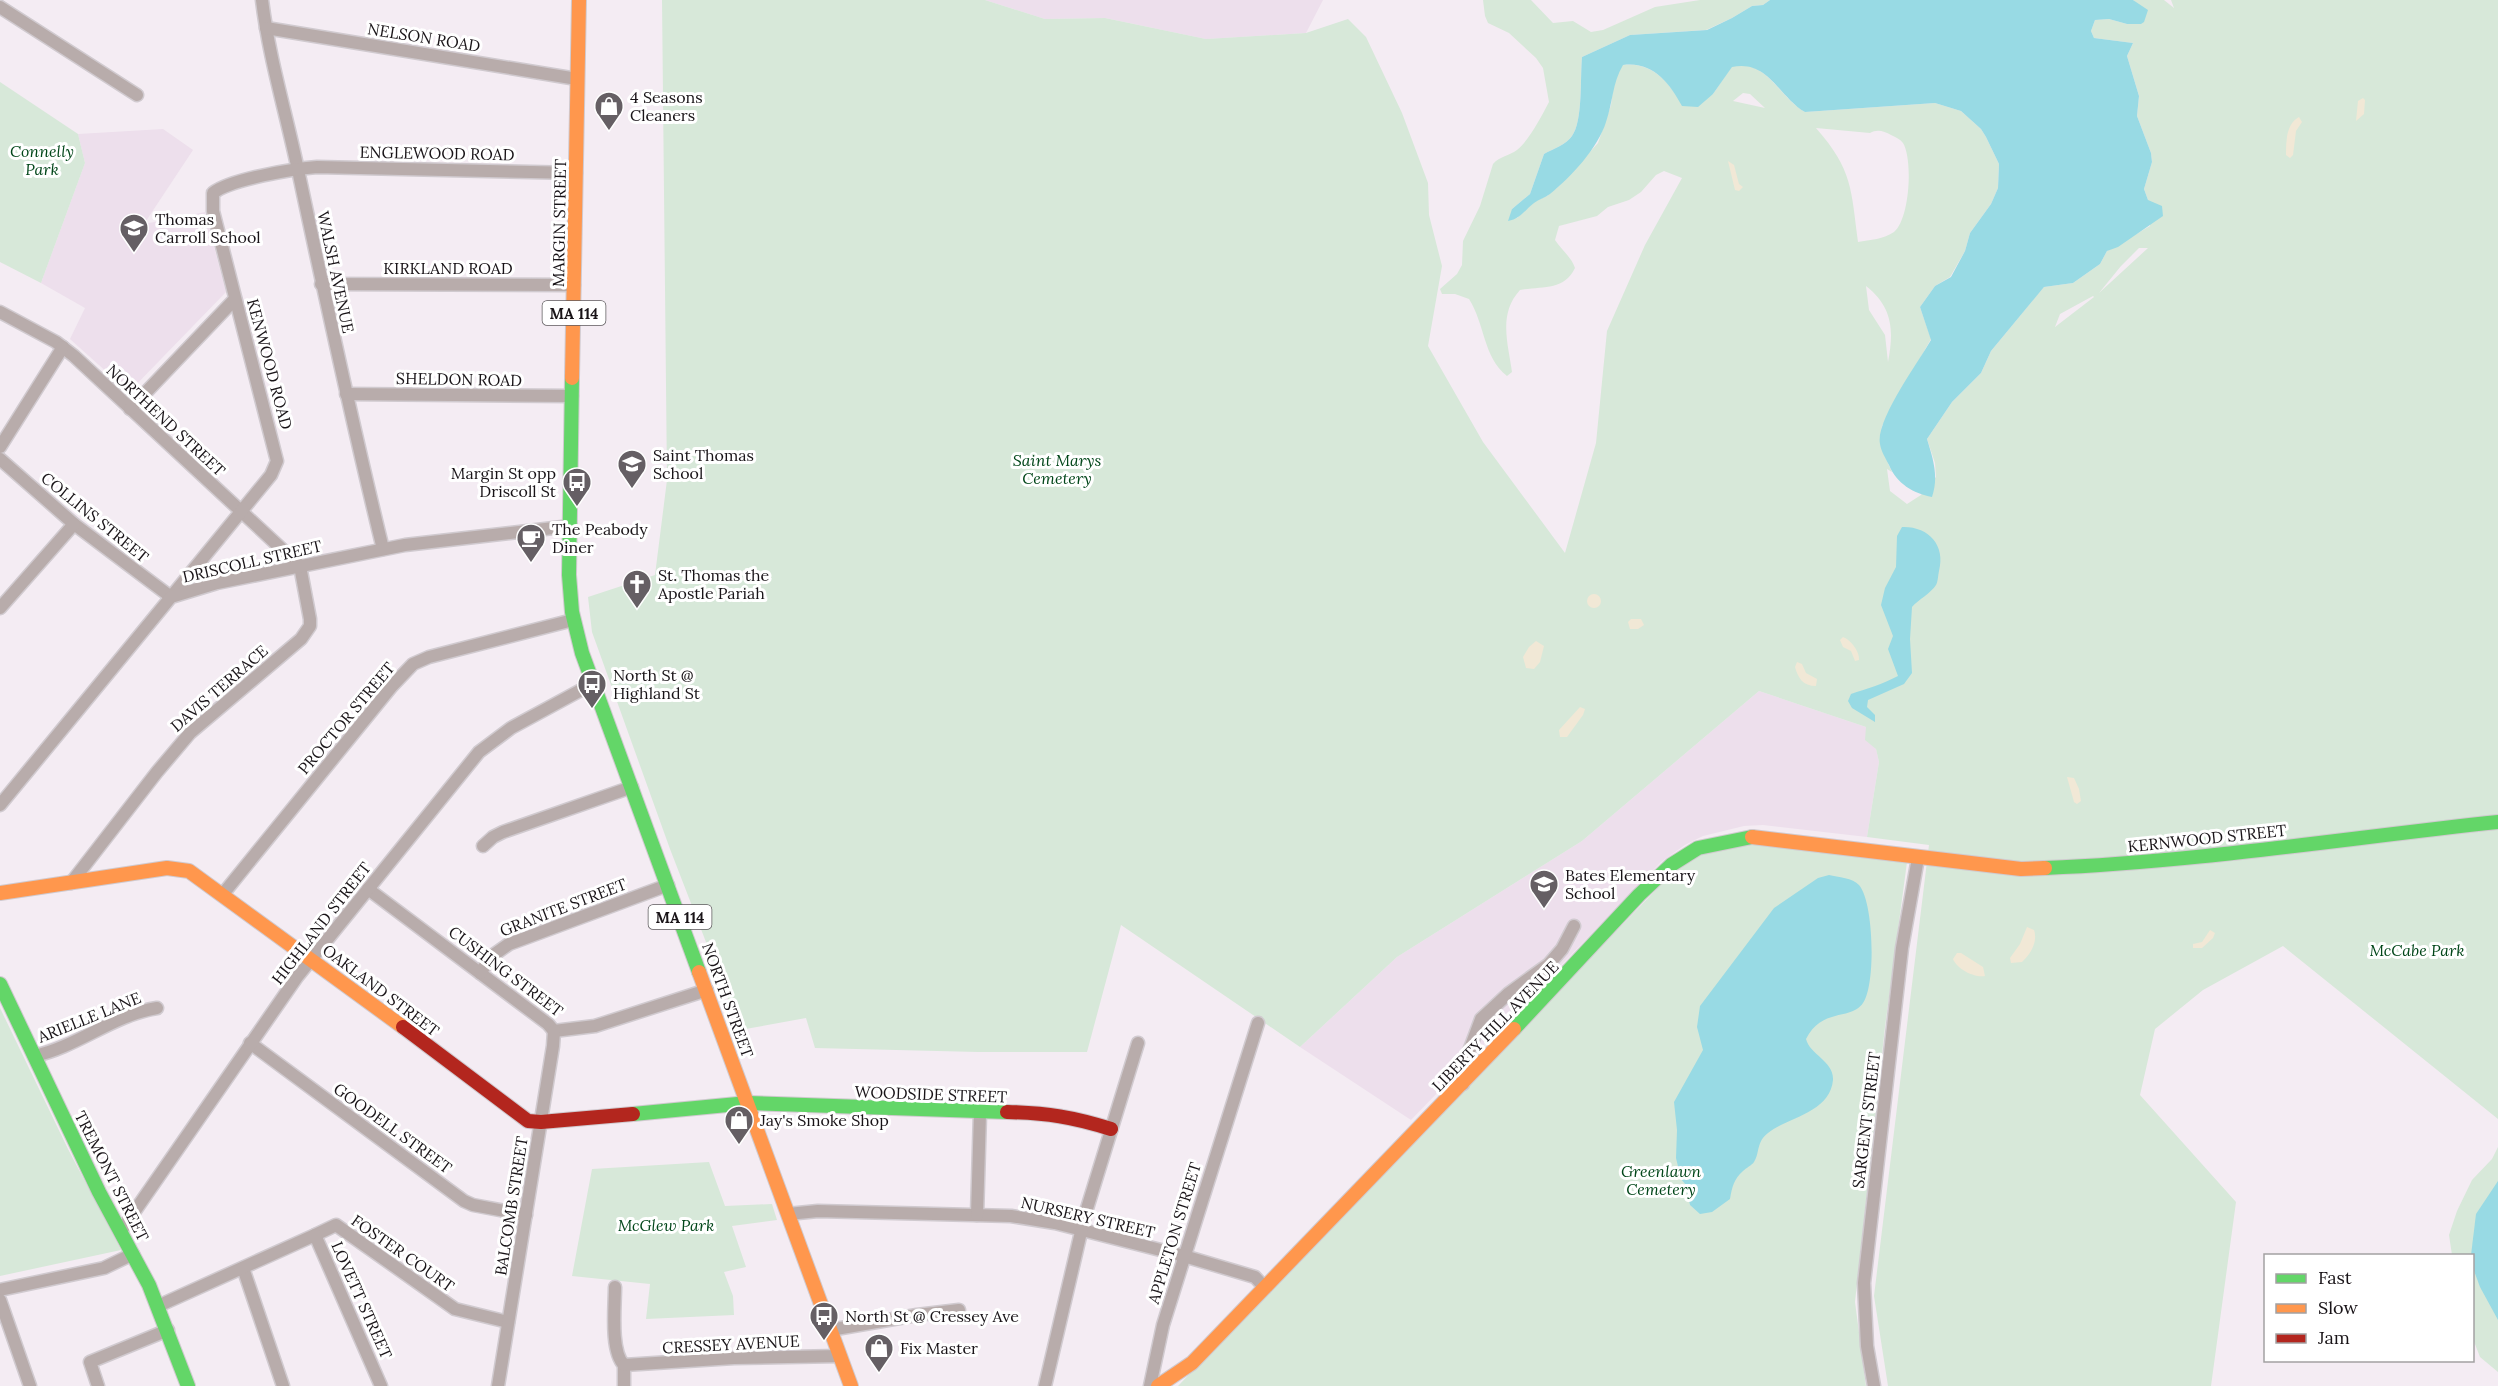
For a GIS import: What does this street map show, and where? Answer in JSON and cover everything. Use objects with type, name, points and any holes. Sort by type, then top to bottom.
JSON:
[{"type":"main road","name":"MARGIN STREET","points":[[574,623],[568,575],[571,526],[579,0]]},
{"type":"main road","name":"NORTH STREET","points":[[574,623],[850,1386]]},
{"type":"main road","name":"KERNWOOD STREET","points":[[1918,858],[2021,869],[2096,866],[2498,822]]},
{"type":"main road","name":"LIBERTY HILL AVENUE","points":[[1158,1386],[1192,1363],[1463,1084],[1639,895],[1686,854],[1715,842],[1744,837],[1770,838],[1918,858]]},
{"type":"main road","name":"OAKLAND STREET","points":[[0,893],[167,868],[182,868],[223,894],[311,958],[528,1121],[541,1122],[748,1103]]},
{"type":"main road","name":"TREMONT STREET","points":[[0,984],[99,1192],[158,1306],[188,1386]]},
{"type":"main road","name":"WOODSIDE STREET","points":[[748,1103],[980,1113],[1062,1114],[1111,1129]]},
{"type":"street","name":"WALSH AVENUE","points":[[262,0],[321,284],[383,549]]},
{"type":"street","points":[[0,7],[137,95]]},
{"type":"street","name":"NELSON ROAD","points":[[266,28],[577,79]]},
{"type":"street","name":"ENGLEWOOD ROAD","points":[[298,169],[428,168],[576,173]]},
{"type":"street","name":"KENWOOD ROAD","points":[[171,597],[271,475],[277,461],[213,211],[213,193],[230,184],[298,169]]},
{"type":"street","name":"KIRKLAND ROAD","points":[[321,284],[574,285]]},
{"type":"street","points":[[130,409],[235,299]]},
{"type":"street","name":"NORTHEND STREET","points":[[0,312],[63,348],[300,566]]},
{"type":"street","points":[[0,447],[63,348]]},
{"type":"street","name":"SHELDON ROAD","points":[[346,394],[572,396]]},
{"type":"street","name":"COLLINS STREET","points":[[0,459],[74,524],[171,597]]},
{"type":"street","points":[[0,608],[74,524]]},
{"type":"street","name":"DRISCOLL STREET","points":[[0,805],[171,597],[217,583],[405,544],[571,526]]},
{"type":"street","name":"DAVIS TERRACE","points":[[71,883],[157,772],[200,722],[307,633],[310,619],[300,566]]},
{"type":"street","name":"PROCTOR STREET","points":[[223,894],[392,686],[413,664],[444,653],[574,623]]},
{"type":"street","name":"HIGHLAND STREET","points":[[121,1231],[311,958],[488,743],[594,683]]},
{"type":"street","points":[[483,846],[503,832],[632,787]]},
{"type":"street","name":"SARGENT STREET","points":[[1874,1386],[1866,1335],[1864,1283],[1902,948],[1918,858]]},
{"type":"street","name":"GRANITE STREET","points":[[480,973],[492,956],[509,944],[668,885]]},
{"type":"street","name":"CUSHING STREET","points":[[368,888],[554,1030],[595,1026],[706,990]]},
{"type":"street","points":[[1463,1084],[1462,1070],[1481,1019],[1509,993],[1549,964],[1562,950],[1574,926]]},
{"type":"street","name":"ARIELLE LANE","points":[[34,1056],[74,1043],[103,1027],[141,1011],[157,1008]]},
{"type":"street","name":"APPLETON STREET","points":[[1150,1386],[1163,1325],[1258,1023]]},
{"type":"street","name":"BALCOMB STREET","points":[[498,1386],[554,1030]]},
{"type":"street","name":"GOODELL STREET","points":[[250,1043],[464,1201],[473,1205],[526,1215]]},
{"type":"street","points":[[1046,1386],[1081,1231],[1137,1043]]},
{"type":"street","points":[[977,1215],[980,1113]]},
{"type":"street","name":"NURSERY STREET","points":[[788,1214],[818,1211],[977,1215],[1042,1220],[1184,1256],[1254,1277],[1265,1288]]},
{"type":"street","name":"FOSTER COURT","points":[[315,1235],[336,1226],[447,1305],[467,1313],[508,1322]]},
{"type":"street","name":"LOVETT STREET","points":[[158,1306],[315,1235],[381,1386]]},
{"type":"street","points":[[0,1290],[104,1268],[133,1254]]},
{"type":"street","points":[[243,1268],[284,1386]]},
{"type":"street","points":[[615,1287],[617,1353],[618,1359],[624,1365],[624,1386]]},
{"type":"street","points":[[0,1300],[30,1386]]},
{"type":"street","points":[[830,1330],[917,1314],[959,1310]]},
{"type":"street","points":[[99,1386],[90,1362],[168,1330]]},
{"type":"street","name":"CRESSEY AVENUE","points":[[624,1365],[734,1358],[840,1356]]},
{"type":"shaded area","points":[[985,0],[1323,0],[1306,33],[1206,39],[1105,18],[1045,19]]},
{"type":"shaded area","name":"Thomas Carroll School","points":[[163,129],[193,150],[144,224],[205,212],[226,292],[129,392],[70,339],[85,308],[41,283],[85,163],[78,134]]},
{"type":"shaded area","name":"Bates Elementary School","points":[[1759,691],[1866,727],[1879,762],[1867,837],[1763,825],[1744,826],[1703,836],[1685,845],[1661,862],[1411,1120],[1300,1047],[1397,957],[1582,841]]},
{"type":"green space","points":[[662,0],[985,0],[1045,19],[1105,18],[1206,39],[1306,33],[1348,19],[1366,37],[1402,113],[1428,183],[1429,215],[1442,266],[1428,346],[1483,442],[1565,553],[1596,443],[1607,331],[1645,245],[1682,178],[1664,171],[1656,175],[1641,192],[1629,200],[1608,207],[1597,216],[1559,226],[1555,240],[1575,268],[1565,281],[1559,284],[1520,290],[1513,299],[1506,329],[1512,372],[1507,376],[1493,359],[1469,299],[1455,294],[1442,294],[1440,289],[1457,274],[1462,265],[1463,241],[1480,206],[1493,164],[1522,145],[1535,128],[1549,102],[1543,68],[1536,58],[1509,33],[1488,23],[1483,0],[1531,0],[1553,23],[1573,21],[1591,32],[1603,30],[1655,7],[1700,0],[1770,0],[1763,5],[1752,6],[1706,30],[1630,35],[1582,57],[1576,129],[1567,141],[1544,154],[1530,194],[1512,209],[1517,218],[1535,201],[1547,196],[1559,186],[1598,143],[1611,105],[1614,81],[1622,65],[1642,66],[1651,70],[1665,81],[1683,106],[1713,94],[1732,66],[1744,65],[1764,74],[1787,98],[1805,112],[1935,103],[1961,111],[1981,129],[1999,164],[1998,188],[1991,204],[1970,233],[1965,251],[1950,277],[1935,286],[1920,307],[1931,339],[1882,426],[1882,444],[1892,472],[1887,469],[1890,491],[1907,504],[1921,495],[1936,477],[1935,463],[1927,439],[1952,402],[1981,373],[1991,351],[2037,295],[2044,287],[2073,283],[2100,264],[2107,251],[2150,226],[2148,200],[2144,189],[2152,162],[2151,153],[2137,116],[2139,96],[2127,56],[2133,43],[2094,38],[2091,31],[2095,20],[2109,19],[2127,24],[2136,3],[2133,0],[2164,0],[2174,8],[2171,0],[2498,0],[2498,1119],[2283,946],[2203,990],[2155,1029],[2140,1095],[2236,1202],[2211,1386],[1888,1386],[1874,1296],[1929,845],[1867,837],[1879,762],[1876,749],[1865,740],[1866,727],[1759,691],[1582,841],[1397,957],[1300,1047],[1121,925],[1087,1052],[815,1048],[806,1018],[740,1030],[670,849],[592,632],[588,597],[655,575],[667,480]],"holes":[[[1743,93],[1750,94],[1765,108],[1733,101]],[[1816,128],[1870,133],[1886,132],[1903,143],[1909,175],[1907,202],[1904,215],[1894,232],[1881,238],[1858,242],[1848,181],[1844,169]],[[2139,248],[2148,248],[2099,293]],[[1866,286],[1882,302],[1889,320],[1891,340],[1888,362],[1885,335],[1869,310]],[[2094,297],[2055,327],[2060,314]]]},
{"type":"green space","name":"Connelly Park","points":[[0,82],[78,134],[85,163],[41,283],[0,262]]},
{"type":"green space","name":"Greenlawn Cemetery","points":[[1752,841],[1907,862],[1885,1027],[1855,1302],[1866,1386],[1178,1386],[1677,868],[1713,847]]},
{"type":"green space","points":[[0,1008],[68,1149],[121,1250],[0,1276]]},
{"type":"green space","points":[[2498,1147],[2498,1372],[2480,1357],[2474,1342],[2474,1254],[2452,1254],[2449,1235],[2457,1211],[2472,1180],[2492,1159]]},
{"type":"green space","name":"McGlew Park","points":[[709,1162],[725,1206],[772,1204],[777,1220],[732,1226],[746,1267],[724,1272],[733,1296],[734,1315],[646,1319],[650,1284],[572,1276],[592,1169]]},
{"type":"sand","points":[[2363,98],[2365,100],[2364,114],[2356,121],[2358,101]]},
{"type":"sand","points":[[2299,117],[2302,122],[2296,131],[2293,155],[2290,158],[2286,155],[2288,134],[2291,124]]},
{"type":"sand","points":[[1728,161],[1734,165],[1739,184],[1743,187],[1739,191],[1735,190]]},
{"type":"sand","points":[[1594,594],[1599,596],[1601,601],[1599,606],[1594,608],[1589,606],[1587,601],[1589,596]]},
{"type":"sand","points":[[1631,619],[1641,619],[1644,625],[1638,629],[1630,629],[1628,622]]},
{"type":"sand","points":[[1843,637],[1854,647],[1859,660],[1855,661],[1851,651],[1843,647],[1840,640]]},
{"type":"sand","points":[[1536,641],[1544,646],[1540,662],[1534,669],[1526,668],[1523,657]]},
{"type":"sand","points":[[1797,662],[1802,664],[1806,673],[1817,679],[1816,686],[1804,683],[1800,678],[1795,667]]},
{"type":"sand","points":[[1580,707],[1585,709],[1583,715],[1567,737],[1560,737],[1559,730]]},
{"type":"sand","points":[[2067,777],[2074,778],[2079,789],[2081,801],[2077,804],[2074,802]]},
{"type":"sand","points":[[2027,927],[2034,930],[2033,947],[2022,962],[2011,963],[2010,958],[2020,944]]},
{"type":"sand","points":[[2210,930],[2215,933],[2213,938],[2202,948],[2193,948],[2193,944],[2202,942]]},
{"type":"sand","points":[[1957,953],[1961,953],[1983,967],[1985,976],[1971,974],[1958,966],[1953,959]]},
{"type":"water","points":[[1770,0],[2133,0],[2148,10],[2141,24],[2127,24],[2109,19],[2095,20],[2091,31],[2094,38],[2133,43],[2127,56],[2139,96],[2137,116],[2151,153],[2152,162],[2144,189],[2148,200],[2162,206],[2163,216],[2118,247],[2107,251],[2100,264],[2073,283],[2044,287],[1991,351],[1981,373],[1952,402],[1927,439],[1935,475],[1932,497],[1912,490],[1896,477],[1881,449],[1880,434],[1891,407],[1931,340],[1920,307],[1935,286],[1951,277],[1965,251],[1970,233],[1991,204],[1998,188],[1999,164],[1981,129],[1961,111],[1935,103],[1805,112],[1764,74],[1744,66],[1732,67],[1713,94],[1698,107],[1682,106],[1665,81],[1651,70],[1643,66],[1623,65],[1606,122],[1590,152],[1575,171],[1550,194],[1508,221],[1512,209],[1530,194],[1544,154],[1567,141],[1576,129],[1582,57],[1630,35],[1707,30],[1752,6],[1763,5]]},
{"type":"water","points":[[1902,527],[1920,530],[1933,539],[1940,553],[1938,580],[1931,591],[1912,607],[1910,639],[1912,673],[1904,684],[1868,700],[1867,707],[1875,715],[1875,722],[1852,708],[1848,701],[1851,694],[1898,676],[1888,649],[1893,636],[1881,605],[1885,588],[1896,567],[1897,536]]},
{"type":"water","points":[[1829,875],[1849,879],[1859,885],[1868,908],[1871,944],[1870,979],[1863,1003],[1851,1012],[1820,1022],[1806,1039],[1808,1045],[1830,1068],[1833,1080],[1830,1091],[1816,1107],[1776,1127],[1764,1136],[1754,1162],[1735,1180],[1730,1199],[1712,1212],[1700,1214],[1690,1205],[1686,1185],[1681,1179],[1676,1158],[1677,1130],[1674,1102],[1703,1050],[1697,1027],[1700,1006],[1774,908],[1818,878]]},
{"type":"water","points":[[2498,1181],[2498,1320],[2474,1271],[2474,1254],[2471,1254],[2476,1214]]},
{"type":"traffic: fast","points":[[572,378],[569,575],[572,612],[582,653],[699,972]]},
{"type":"traffic: fast","points":[[2045,868],[2158,861],[2498,822]]},
{"type":"traffic: fast","points":[[1514,1029],[1639,895],[1671,865],[1698,848],[1752,837]]},
{"type":"traffic: fast","points":[[0,984],[99,1192],[149,1285],[188,1386]]},
{"type":"traffic: fast","points":[[633,1114],[748,1103],[1007,1112]]},
{"type":"traffic: slow","points":[[572,378],[579,0]]},
{"type":"traffic: slow","points":[[1752,837],[2021,869],[2045,868]]},
{"type":"traffic: slow","points":[[0,893],[167,868],[189,871],[403,1027]]},
{"type":"traffic: slow","points":[[699,972],[851,1386]]},
{"type":"traffic: slow","points":[[1158,1386],[1192,1363],[1514,1029]]},
{"type":"traffic: jam","points":[[403,1027],[528,1121],[541,1122],[633,1114]]},
{"type":"traffic: jam","points":[[1007,1112],[1060,1116],[1111,1129]]},
{"type":"place","name":"4 Seasons Cleaners","points":[[609,132]]},
{"type":"place","name":"Thomas Carroll School","points":[[134,254]]},
{"type":"place","name":"Saint Thomas School","points":[[632,490]]},
{"type":"place","name":"Margin St opp Driscoll St","points":[[577,508]]},
{"type":"place","name":"The Peabody Diner","points":[[531,564]]},
{"type":"place","name":"St. Thomas the Apostle Pariah","points":[[637,610]]},
{"type":"place","name":"North St @ Highland St","points":[[592,710]]},
{"type":"place","name":"Bates Elementary School","points":[[1544,910]]},
{"type":"place","name":"Jay's Smoke Shop","points":[[739,1146]]},
{"type":"place","name":"North St @ Cressey Ave","points":[[824,1342]]},
{"type":"place","name":"Fix Master","points":[[879,1374]]},
{"type":"park label","name":"Saint Marys Cemetery","points":[[1057,469]]},
{"type":"park label","name":"McCabe Park","points":[[2417,950]]}]
